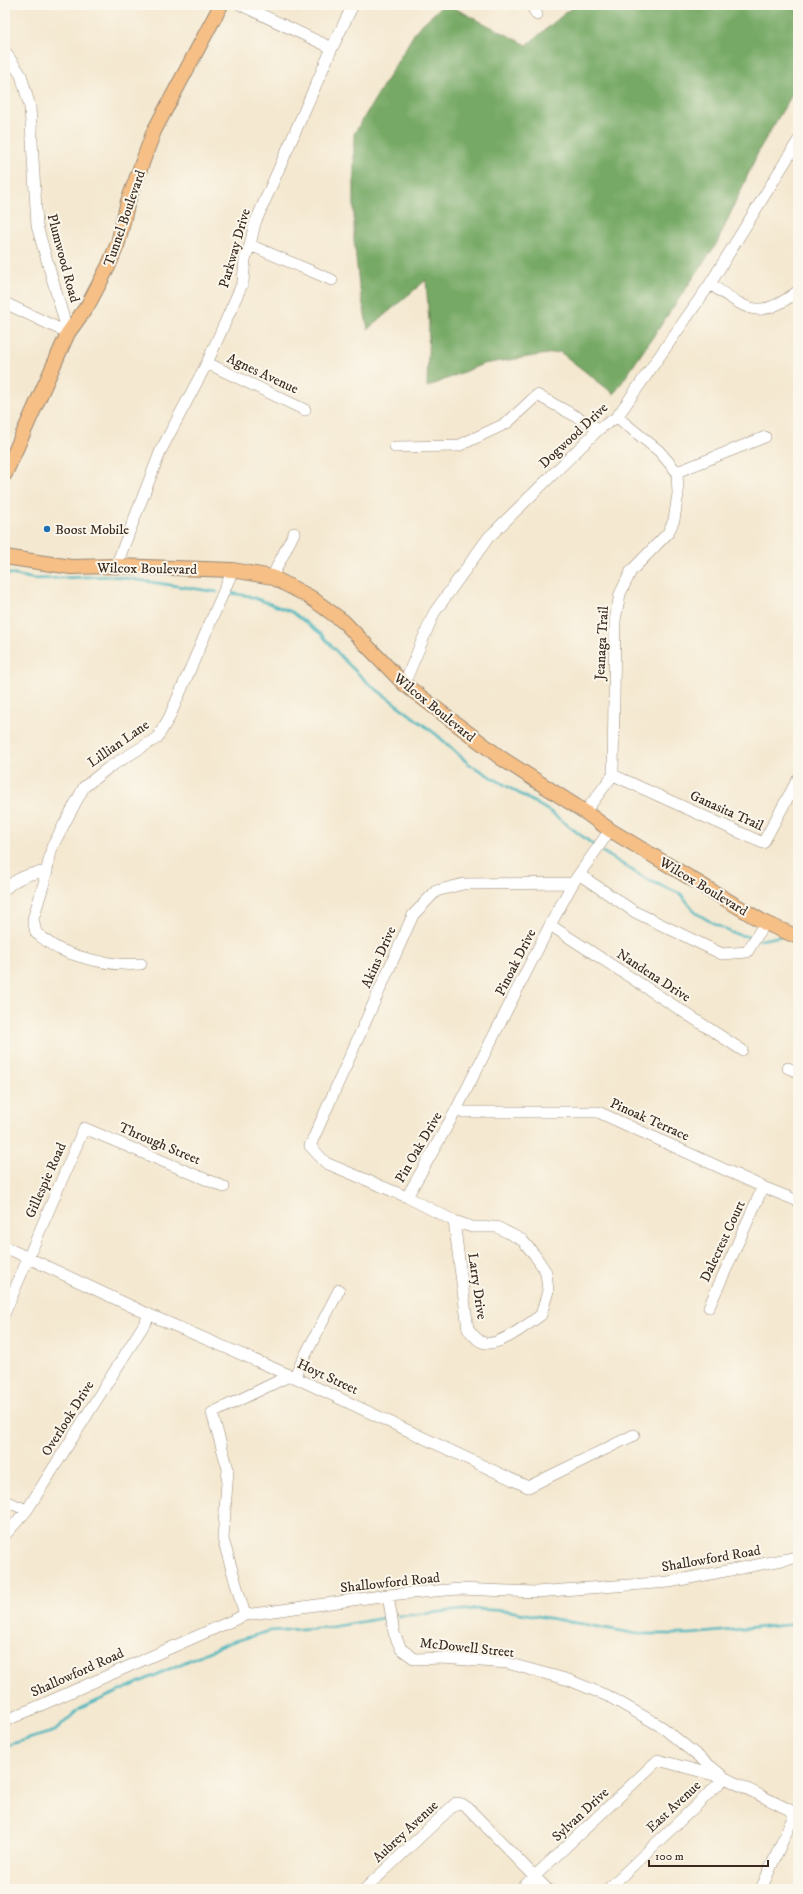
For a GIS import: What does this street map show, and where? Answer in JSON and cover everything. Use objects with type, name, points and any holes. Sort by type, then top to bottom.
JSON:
[{"type":"main road","name":"Tunnel Boulevard","points":[[5,474],[68,333],[88,305],[108,267],[118,243],[128,201],[154,132],[221,5]]},
{"type":"main road","name":"Wilcox Boulevard","points":[[5,557],[71,567],[116,566],[233,570],[272,577],[310,596],[344,622],[404,684],[501,758],[585,812],[610,830],[765,922],[798,937]]},
{"type":"street","points":[[241,5],[332,48]]},
{"type":"street","name":"Parkway Drive","points":[[116,566],[161,450],[207,363],[243,282],[245,259],[250,246],[255,223],[332,48],[353,5]]},
{"type":"street","points":[[531,5],[537,16]]},
{"type":"street","name":"Plumwood Road","points":[[5,52],[21,76],[30,107],[37,226],[68,333]]},
{"type":"street","name":"Dogwood Drive","points":[[404,684],[434,613],[488,538],[599,429],[617,417],[710,284],[798,141]]},
{"type":"street","points":[[250,246],[332,280]]},
{"type":"street","points":[[710,284],[742,306],[755,310],[776,306],[798,290]]},
{"type":"street","points":[[5,303],[68,333]]},
{"type":"street","name":"Agnes Avenue","points":[[207,363],[306,410]]},
{"type":"street","points":[[395,447],[458,446],[507,423],[537,395],[599,429]]},
{"type":"street","points":[[617,417],[659,451],[677,472],[765,437]]},
{"type":"street","name":"Jeanaga Trail","points":[[613,775],[615,620],[620,594],[631,571],[668,533],[674,520],[678,494],[677,472]]},
{"type":"street","points":[[272,577],[294,534]]},
{"type":"street","name":"Lillian Lane","points":[[141,964],[120,966],[88,959],[58,949],[36,933],[33,919],[47,872],[52,848],[84,786],[108,768],[157,738],[169,718],[233,570]]},
{"type":"street","points":[[585,812],[613,775]]},
{"type":"street","name":"Ganasita Trail","points":[[613,775],[763,843],[798,779]]},
{"type":"street","name":"Pinoak Drive","points":[[455,1112],[550,925],[576,879],[610,830]]},
{"type":"street","points":[[5,889],[32,873],[47,872]]},
{"type":"street","points":[[576,879],[635,912],[722,954],[747,952],[765,922]]},
{"type":"street","name":"Akins Drive","points":[[326,1163],[310,1146],[413,915],[436,891],[463,884],[576,879]]},
{"type":"street","name":"Nandena Drive","points":[[550,925],[742,1050]]},
{"type":"street","name":"Pinoak Terrace","points":[[455,1112],[598,1112],[763,1187],[798,1201]]},
{"type":"street","name":"Pin Oak Drive","points":[[407,1197],[455,1112]]},
{"type":"street","name":"Through Street","points":[[84,1128],[224,1187]]},
{"type":"street","name":"Gillespie Road","points":[[5,1312],[84,1128]]},
{"type":"street","name":"Larry Drive","points":[[326,1163],[407,1197],[454,1221],[472,1227],[497,1228],[522,1240],[546,1272],[548,1291],[541,1315],[499,1342],[483,1343],[468,1329],[454,1221]]},
{"type":"street","name":"Dalecrest Court","points":[[709,1307],[763,1187]]},
{"type":"street","name":"Hoyt Street","points":[[5,1247],[28,1256],[150,1315],[294,1377],[528,1487],[634,1435]]},
{"type":"street","points":[[245,1615],[223,1539],[228,1469],[212,1413],[287,1377],[294,1377],[339,1290]]},
{"type":"street","name":"Overlook Drive","points":[[5,1535],[27,1510],[150,1315]]},
{"type":"street","points":[[5,1501],[27,1510]]},
{"type":"street","name":"Shallowford Road","points":[[5,1721],[245,1615],[388,1596],[459,1589],[536,1592],[669,1582],[798,1557]]},
{"type":"street","name":"McDowell Street","points":[[388,1596],[394,1634],[401,1649],[415,1658],[442,1658],[507,1663],[569,1680],[610,1697],[662,1727],[684,1743],[725,1778]]},
{"type":"street","name":"Sylvan Drive","points":[[521,1889],[658,1760],[725,1778]]},
{"type":"street","points":[[725,1778],[796,1814],[761,1889]]},
{"type":"street","name":"East Avenue","points":[[608,1889],[725,1778]]},
{"type":"street","name":"Aubrey Avenue","points":[[365,1889],[456,1803],[462,1804],[468,1808],[535,1876]]},
{"type":"street","points":[[535,1876],[547,1889]]},
{"type":"green space","points":[[443,5],[448,5],[527,45],[575,5],[798,5],[798,85],[760,148],[717,243],[614,394],[560,352],[483,364],[427,387],[429,322],[426,280],[368,329],[359,285],[354,240],[354,134],[417,29]]},
{"type":"waterway","points":[[5,573],[35,579],[111,576],[217,592]]},
{"type":"waterway","points":[[230,593],[249,596],[292,612],[321,634],[346,662],[368,683],[437,735],[469,764],[549,811],[595,846]]},
{"type":"waterway","points":[[603,852],[646,879],[681,894],[696,913],[711,922],[732,933],[749,937]]},
{"type":"waterway","points":[[760,940],[782,936]]},
{"type":"waterway","points":[[398,1616],[474,1609],[509,1611],[638,1634],[690,1634],[798,1624]]},
{"type":"waterway","points":[[5,1746],[55,1731],[79,1709],[228,1643],[270,1631],[331,1627],[389,1617]]},
{"type":"place","name":"Boost Mobile","points":[[47,529]]}]
